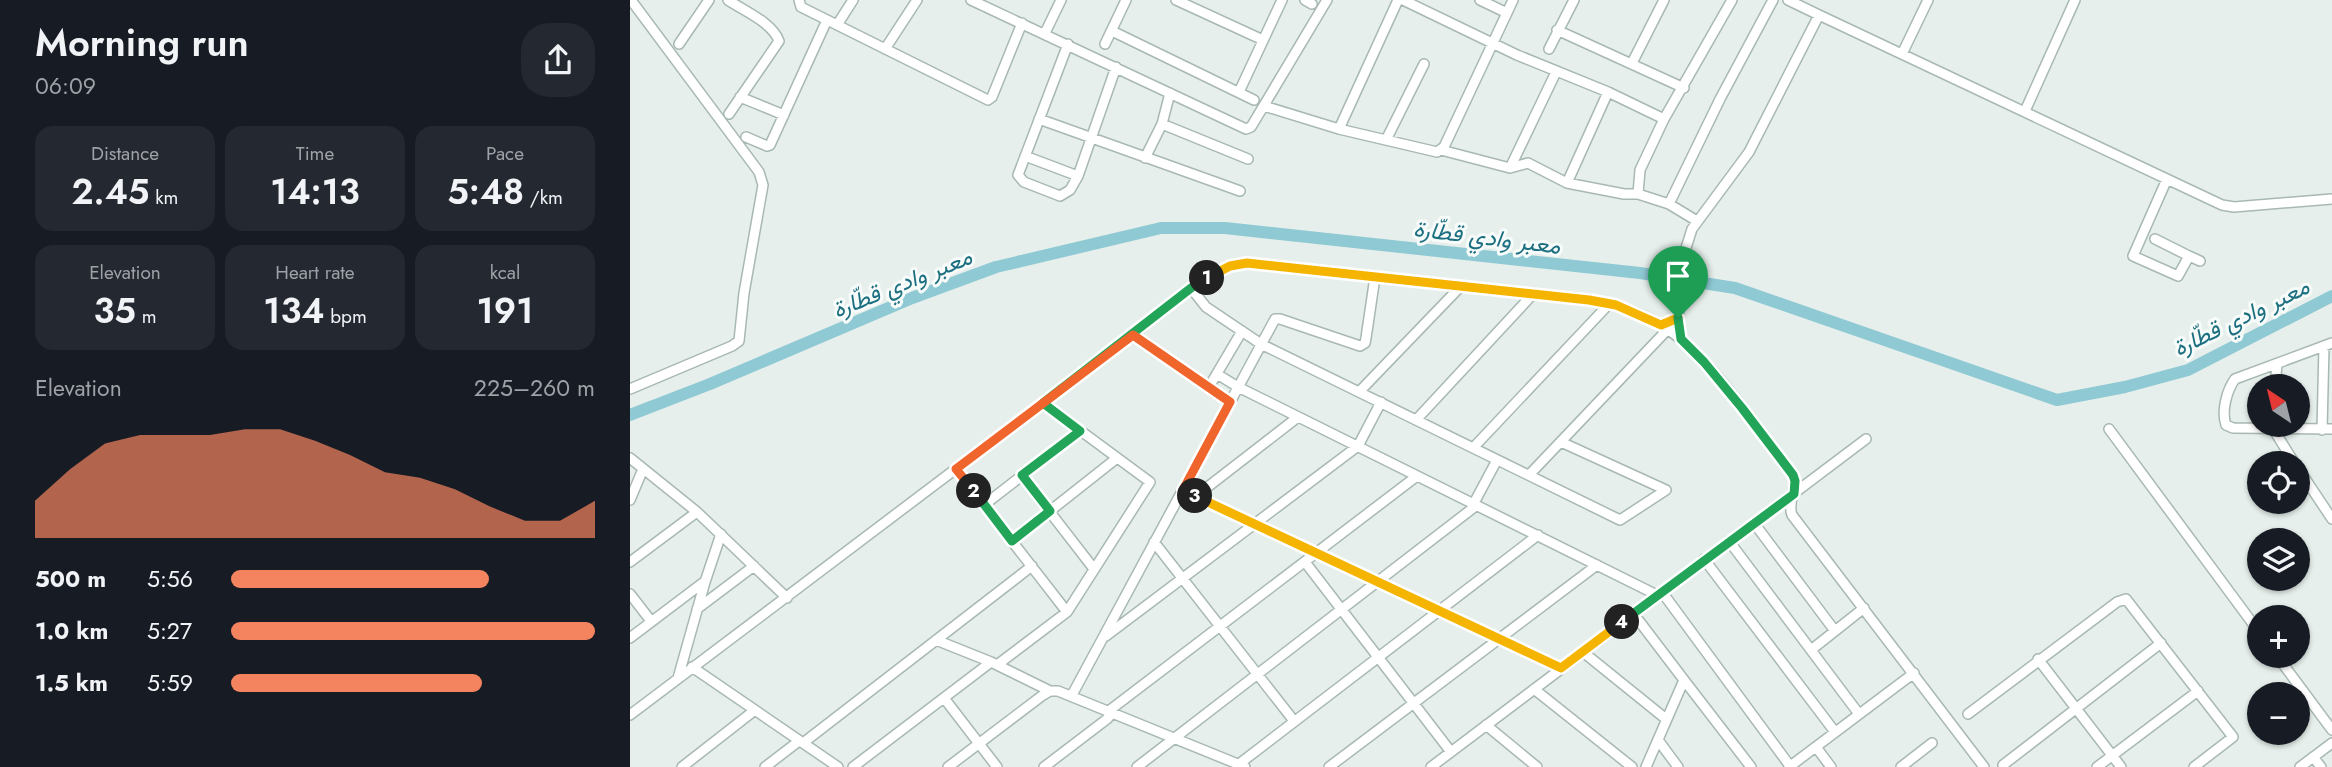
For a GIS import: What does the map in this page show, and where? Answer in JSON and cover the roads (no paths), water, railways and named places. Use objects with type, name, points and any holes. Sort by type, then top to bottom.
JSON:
[{"type":"street","points":[[630,389],[739,341],[744,293],[763,185],[762,177],[745,153],[631,0]]},
{"type":"street","points":[[679,44],[709,0]]},
{"type":"street","points":[[728,0],[762,22],[778,36],[779,41],[729,114]]},
{"type":"street","points":[[799,0],[801,7],[988,100],[992,97],[1022,23]]},
{"type":"street","points":[[837,25],[853,0]]},
{"type":"street","points":[[885,49],[917,0]]},
{"type":"street","points":[[971,0],[1246,129],[1251,127],[1327,0]]},
{"type":"street","points":[[1045,33],[1061,0]]},
{"type":"street","points":[[1105,44],[1126,0]]},
{"type":"street","points":[[1176,0],[1264,40]]},
{"type":"street","points":[[1240,92],[1282,0]]},
{"type":"street","points":[[1339,129],[1398,0]]},
{"type":"street","points":[[1404,0],[1491,43],[1608,92],[1664,119]]},
{"type":"street","points":[[1480,0],[1507,13]]},
{"type":"street","points":[[1441,150],[1513,0]]},
{"type":"street","points":[[1549,48],[1574,0]]},
{"type":"street","points":[[1632,63],[1664,0]]},
{"type":"street","points":[[1638,194],[1640,170],[1664,119],[1732,0]]},
{"type":"street","points":[[1669,204],[1720,99],[1773,0]]},
{"type":"street","points":[[1788,0],[2229,207],[2332,199]]},
{"type":"street","points":[[1902,54],[1928,0]]},
{"type":"street","points":[[2025,111],[2075,0]]},
{"type":"street","points":[[1681,339],[1678,318],[1686,247],[1697,221],[1749,152],[1819,15]]},
{"type":"street","points":[[746,137],[770,145],[827,20]]},
{"type":"street","points":[[1557,30],[1684,88]]},
{"type":"street","points":[[1112,31],[1254,100]]},
{"type":"street","points":[[1068,44],[1018,175],[1024,182],[1060,196],[1070,190],[1078,176],[1116,67]]},
{"type":"street","points":[[1386,141],[1424,64]]},
{"type":"street","points":[[1510,168],[1556,72]]},
{"type":"street","points":[[1567,183],[1608,92]]},
{"type":"street","points":[[1145,158],[1162,124],[1170,93]]},
{"type":"street","points":[[740,97],[784,115]]},
{"type":"street","points":[[1264,106],[1339,129],[1433,152],[1441,150],[1510,168],[1528,163],[1567,183],[1623,194],[1638,194],[1669,204],[1697,221]]},
{"type":"street","points":[[1038,119],[1240,191]]},
{"type":"street","points":[[1162,124],[1248,159]]},
{"type":"street","points":[[1025,156],[1078,176]]},
{"type":"street","points":[[2167,179],[2133,256],[2178,276],[2189,256]]},
{"type":"street","points":[[2155,239],[2200,261]]},
{"type":"street","points":[[630,715],[1133,335],[1191,288],[1222,269],[1247,263],[1534,293],[1609,304],[1629,310],[1664,327],[1681,339],[1704,362],[1793,475],[1794,494],[1790,506],[1793,515],[1984,767]]},
{"type":"street","points":[[1072,695],[1275,319],[1360,346],[1366,338],[1375,276]]},
{"type":"street","points":[[1359,392],[1461,286]]},
{"type":"street","points":[[1191,288],[1206,307],[1261,344],[1620,520],[1666,490],[1561,442]]},
{"type":"street","points":[[1416,420],[1534,293]]},
{"type":"street","points":[[1473,448],[1609,304]]},
{"type":"street","points":[[1529,475],[1664,327],[1678,318]]},
{"type":"street","points":[[1209,387],[1242,331]]},
{"type":"street","points":[[1133,335],[1230,402]]},
{"type":"street","points":[[2249,374],[2328,344],[2328,431],[2310,430]]},
{"type":"street","points":[[2276,374],[2277,364]]},
{"type":"street","points":[[1217,373],[1238,387],[1298,417],[1597,565],[1660,593],[1790,766],[1914,674]]},
{"type":"street","points":[[2247,375],[2235,379],[2229,387],[2224,419],[2226,425],[2233,428],[2247,428]]},
{"type":"street","points":[[1102,639],[1358,446],[1381,402]]},
{"type":"street","points":[[853,767],[944,698],[1067,612],[1150,482],[1043,403]]},
{"type":"street","points":[[1196,496],[1298,417]]},
{"type":"street","points":[[2109,429],[2247,616]]},
{"type":"street","points":[[984,505],[1080,431]]},
{"type":"street","points":[[1437,766],[1486,725],[1866,439]]},
{"type":"street","points":[[630,458],[697,512],[787,598]]},
{"type":"street","points":[[1012,541],[1117,458]]},
{"type":"street","points":[[1137,767],[1476,504],[1497,460]]},
{"type":"street","points":[[630,500],[643,469]]},
{"type":"street","points":[[956,469],[1067,612]]},
{"type":"street","points":[[1022,475],[1094,569]]},
{"type":"street","points":[[1044,767],[1219,627],[1417,475]]},
{"type":"street","points":[[2310,487],[2332,519]]},
{"type":"street","points":[[1183,490],[1561,668]]},
{"type":"street","points":[[630,562],[697,512]]},
{"type":"street","points":[[1754,523],[1835,631]]},
{"type":"street","points":[[678,678],[721,534]]},
{"type":"street","points":[[936,640],[1051,691],[1072,695],[1237,765],[1538,536]]},
{"type":"street","points":[[1730,541],[1859,714]]},
{"type":"street","points":[[1154,542],[1294,722]]},
{"type":"street","points":[[1704,559],[1835,732]]},
{"type":"street","points":[[1305,562],[1451,752]]},
{"type":"street","points":[[1329,767],[1597,565]]},
{"type":"street","points":[[697,609],[754,566]]},
{"type":"street","points":[[765,767],[1032,566]]},
{"type":"street","points":[[630,638],[705,582]]},
{"type":"street","points":[[630,594],[651,621]]},
{"type":"street","points":[[1968,714],[2038,659],[2122,599],[2129,601],[2233,737],[2194,767]]},
{"type":"street","points":[[1811,649],[1864,608]]},
{"type":"street","points":[[1633,613],[1751,767]]},
{"type":"street","points":[[2003,765],[2161,643]]},
{"type":"street","points":[[1583,652],[1666,719]]},
{"type":"street","points":[[2038,659],[2121,767]]},
{"type":"street","points":[[692,667],[838,767]]},
{"type":"street","points":[[2286,668],[2332,730]]},
{"type":"street","points":[[1646,767],[1684,680]]},
{"type":"street","points":[[1534,689],[1632,767]]},
{"type":"street","points":[[948,767],[1051,691]]},
{"type":"street","points":[[2097,767],[2198,691]]},
{"type":"street","points":[[944,698],[997,767]]},
{"type":"street","points":[[682,767],[755,710]]},
{"type":"street","points":[[1486,725],[1537,767]]},
{"type":"street","points":[[1658,740],[1678,767]]},
{"type":"street","points":[[1901,767],[1932,743]]},
{"type":"street","points":[[2300,767],[2332,743]]},
{"type":"street","points":[[1816,747],[1830,767]]},
{"type":"street","points":[[2313,757],[2321,767]]},
{"type":"waterway","name":"معبر وادي قطّارة","points":[[630,415],[912,298],[996,267],[1161,228],[1225,228],[1640,273],[1735,288],[2057,400],[2125,387],[2188,370],[2332,296]]}]
